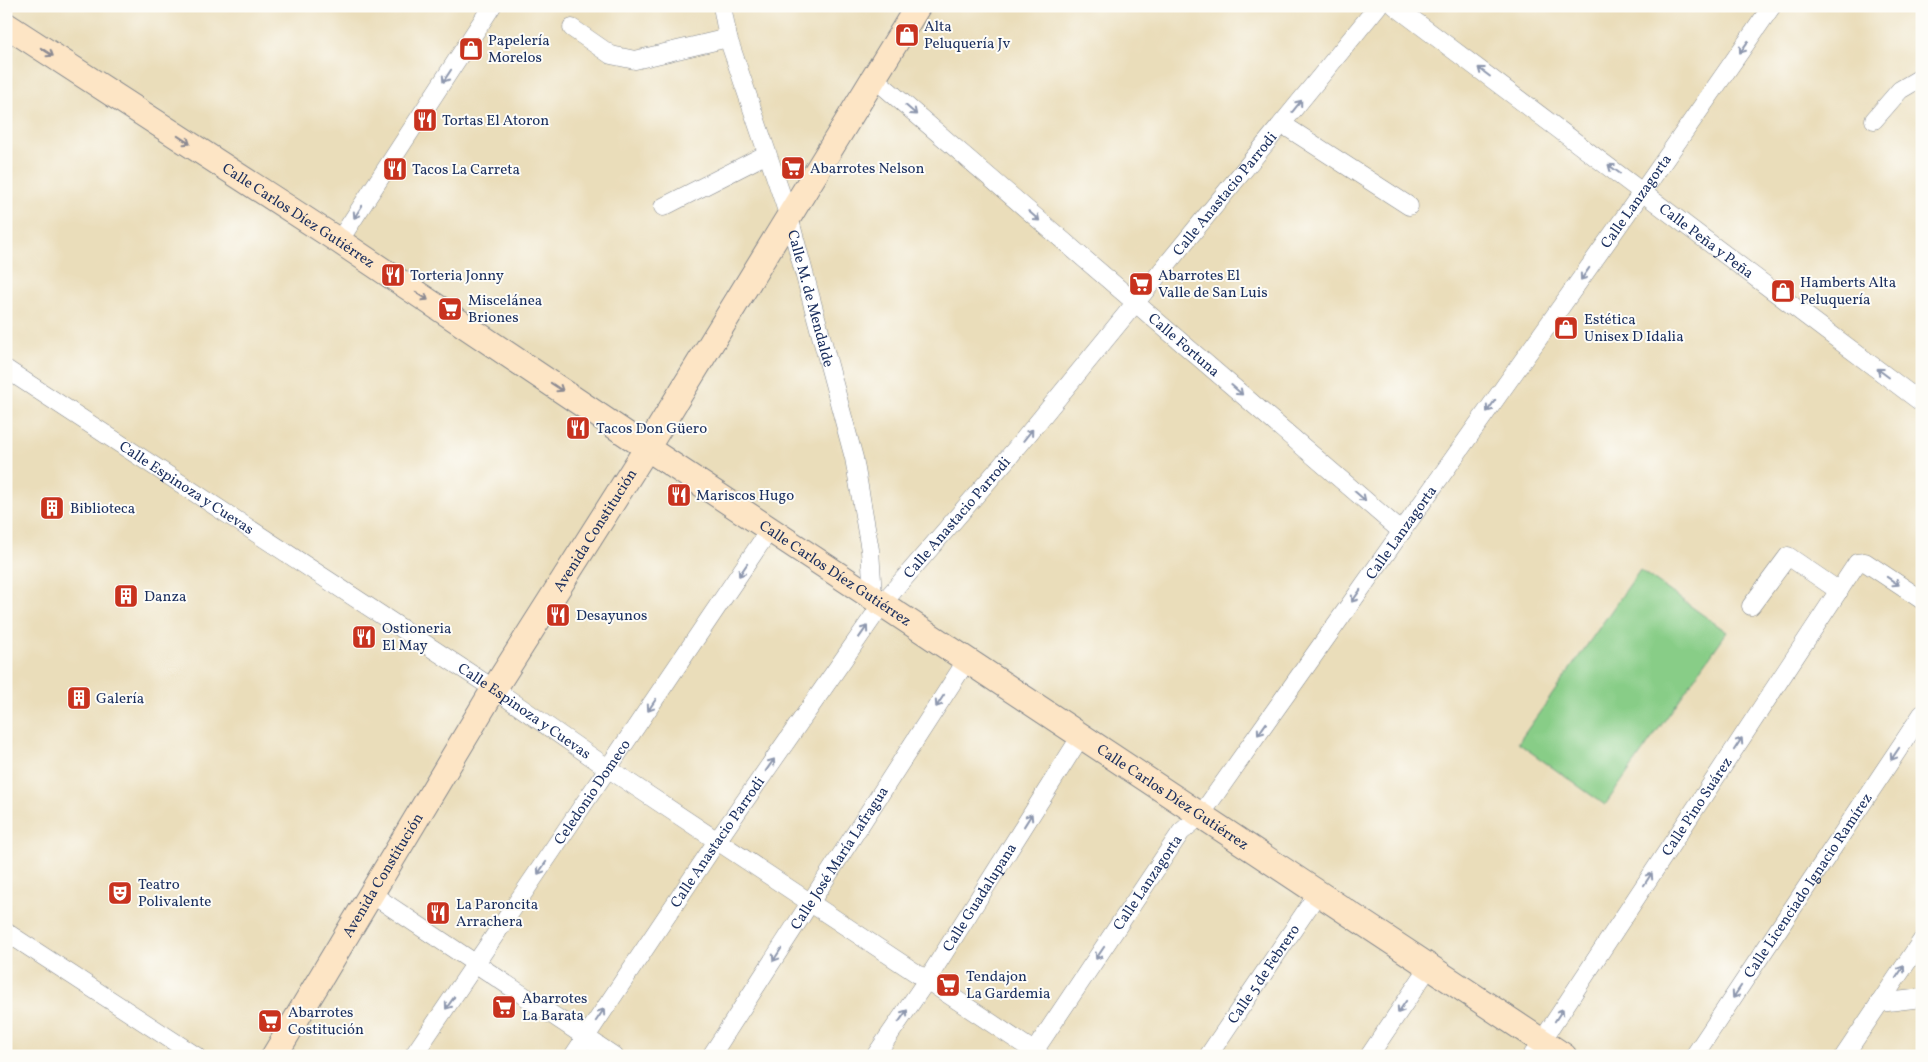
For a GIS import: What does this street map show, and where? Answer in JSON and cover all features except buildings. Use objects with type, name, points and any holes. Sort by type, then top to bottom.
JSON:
[{"type":"street","points":[[339,241],[492,6]]},
{"type":"street","name":"Calle M. de Mendalde","points":[[722,6],[728,38],[789,217],[854,458],[878,600]]},
{"type":"street","name":"Avenida Constitución","points":[[274,1056],[373,895],[494,689],[647,448],[918,6]]},
{"type":"street","name":"Calle Anastacio Parrodi","points":[[573,1056],[878,600],[1020,444],[1378,6]]},
{"type":"street","name":"Calle Peña y Peña","points":[[1395,6],[1644,191],[1922,403]]},
{"type":"street","name":"Calle Lanzagorta","points":[[1036,1054],[1181,832],[1200,816],[1644,191],[1772,6]]},
{"type":"street","name":"Calle Carlos Díez Gutiérrez","points":[[6,25],[339,241],[1200,816],[1429,966],[1537,1048],[1564,1056]]},
{"type":"street","points":[[572,28],[611,55],[635,60],[728,38]]},
{"type":"street","points":[[1874,120],[1900,90],[1922,77]]},
{"type":"street","name":"Calle Fortuna","points":[[874,78],[1402,532]]},
{"type":"street","points":[[1282,124],[1409,206]]},
{"type":"street","points":[[663,207],[767,154]]},
{"type":"street","name":"Calle Espinoza y Cuevas","points":[[6,369],[494,689],[609,769],[1036,1054]]},
{"type":"street","name":"Celedonio Domeco","points":[[413,1056],[770,529]]},
{"type":"street","points":[[1751,606],[1788,556],[1839,591]]},
{"type":"street","name":"Calle Pino Suárez","points":[[1537,1048],[1857,563],[1865,562],[1922,600]]},
{"type":"street","name":"Calle José María Lafragua","points":[[711,1056],[967,660]]},
{"type":"street","name":"Calle Licenciado Ignacio Ramírez","points":[[1694,1056],[1922,714]]},
{"type":"street","name":"Calle Guadalupana","points":[[875,1056],[927,980],[1081,736]]},
{"type":"street","name":"Calle 5 de Febrero","points":[[1208,1056],[1318,893]]},
{"type":"street","points":[[373,895],[614,1056]]},
{"type":"street","points":[[6,932],[196,1056]]},
{"type":"street","points":[[1844,1056],[1922,940]]},
{"type":"street","points":[[1369,1056],[1429,966]]},
{"type":"street","points":[[1879,1003],[1922,998]]},
{"type":"green space","points":[[1640,570],[1727,632],[1605,805],[1518,743]]},
{"type":"place","name":"Alta Peluquería Jv","points":[[907,35]]},
{"type":"place","name":"Papelería Morelos","points":[[471,49]]},
{"type":"place","name":"Tortas El Atoron","points":[[425,120]]},
{"type":"place","name":"Abarrotes Nelson","points":[[793,168]]},
{"type":"place","name":"Tacos La Carreta","points":[[395,169]]},
{"type":"place","name":"Torteria Jonny","points":[[393,275]]},
{"type":"place","name":"Abarrotes El Valle de San Luis","points":[[1141,284]]},
{"type":"place","name":"Hamberts Alta Peluquería","points":[[1783,291]]},
{"type":"place","name":"Miscelánea Briones","points":[[450,309]]},
{"type":"place","name":"Estética Unisex D Idalia","points":[[1566,328]]},
{"type":"place","name":"Tacos Don Güero","points":[[578,428]]},
{"type":"place","name":"Mariscos Hugo","points":[[679,495]]},
{"type":"place","name":"Biblioteca","points":[[52,508]]},
{"type":"place","name":"Danza","points":[[126,596]]},
{"type":"place","name":"Desayunos","points":[[558,615]]},
{"type":"place","name":"Ostioneria El May","points":[[364,637]]},
{"type":"place","name":"Galería","points":[[79,698]]},
{"type":"place","name":"Teatro Polivalente","points":[[120,893]]},
{"type":"place","name":"La Paroncita Arrachera","points":[[438,913]]},
{"type":"place","name":"Tendajon La Gardemia","points":[[948,985]]},
{"type":"place","name":"Abarrotes La Barata","points":[[504,1007]]},
{"type":"place","name":"Abarrotes Costitución","points":[[270,1021]]}]
